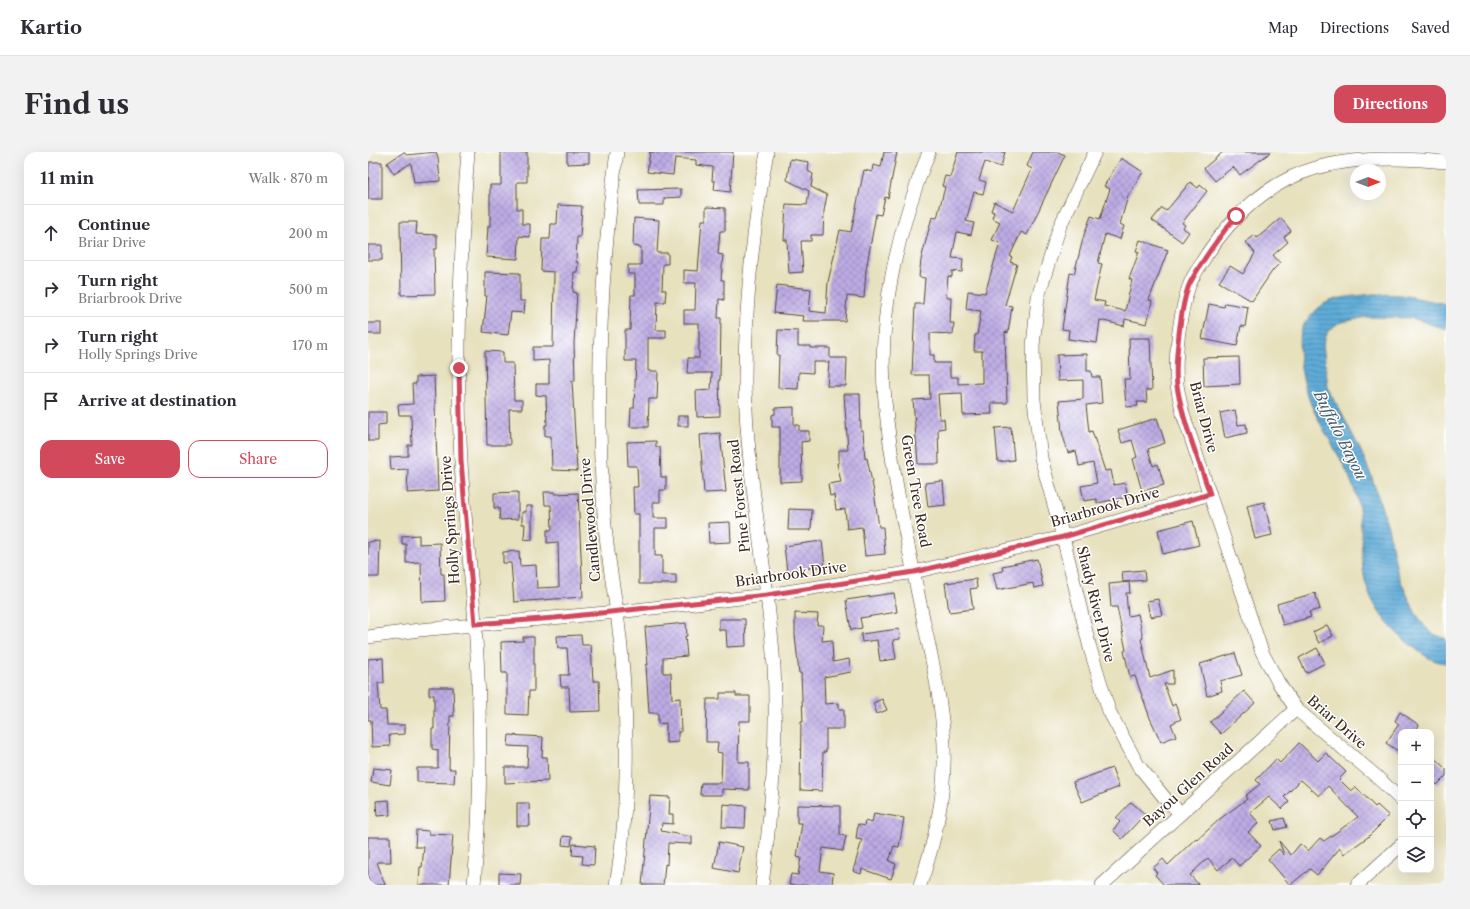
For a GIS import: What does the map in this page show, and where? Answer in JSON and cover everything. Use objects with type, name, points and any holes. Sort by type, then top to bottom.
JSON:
[{"type":"street","name":"Holly Springs Drive","points":[[468,152],[461,273],[459,368],[461,461],[475,624],[479,834],[474,885]]},
{"type":"street","name":"Candlewood Drive","points":[[616,885],[624,804],[626,749],[616,612],[609,570],[604,514],[598,374],[602,285],[610,201],[617,152]]},
{"type":"street","name":"Pine Forest Road","points":[[762,885],[772,804],[775,724],[774,667],[767,595],[754,500],[745,381],[750,271],[767,152]]},
{"type":"street","name":"Green Tree Road","points":[[920,885],[936,828],[943,781],[943,731],[935,675],[892,462],[885,399],[884,349],[889,293],[902,232],[920,174],[929,152]]},
{"type":"street","name":"Shady River Drive","points":[[1096,152],[1060,226],[1048,261],[1038,298],[1034,346],[1034,400],[1041,458],[1063,537],[1090,648],[1109,711],[1138,765],[1168,802],[1181,812]]},
{"type":"street","name":"Briar Drive","points":[[1398,797],[1376,776],[1296,709],[1278,682],[1262,652],[1183,414],[1177,384],[1177,346],[1189,285],[1217,240],[1236,216],[1259,197],[1281,182],[1316,168],[1364,161],[1393,160],[1446,162]]},
{"type":"street","name":"Briarbrook Drive","points":[[368,637],[475,624],[616,612],[767,595],[914,572],[1063,537],[1210,494]]},
{"type":"street","name":"Bayou Glen Road","points":[[1102,885],[1296,709]]},
{"type":"street","points":[[1357,885],[1398,848]]},
{"type":"water","name":"Buffalo Bayou","points":[[1374,294],[1402,295],[1446,304],[1446,329],[1412,318],[1366,317],[1338,323],[1327,333],[1323,344],[1328,387],[1360,449],[1371,475],[1388,527],[1398,575],[1415,612],[1425,627],[1433,634],[1446,639],[1446,663],[1430,659],[1407,642],[1384,619],[1373,601],[1368,591],[1363,569],[1359,506],[1353,486],[1314,411],[1303,380],[1299,354],[1300,342],[1301,332],[1309,318],[1329,301]]},
{"type":"building","points":[[404,152],[406,155],[436,152],[438,157],[440,181],[414,183],[411,163],[394,174],[387,163]]},
{"type":"building","points":[[501,152],[527,152],[527,182],[517,182],[517,209],[522,209],[522,224],[530,224],[530,237],[519,236],[518,259],[486,257],[488,226],[490,226],[490,185],[501,185]]},
{"type":"building","points":[[567,152],[589,152],[589,163],[567,164]]},
{"type":"building","points":[[650,152],[733,152],[730,192],[714,190],[715,181],[712,181],[713,167],[696,165],[696,160],[675,158],[673,175],[647,172]]},
{"type":"building","points":[[884,152],[897,152],[888,198],[885,197],[881,215],[876,214],[866,270],[864,298],[847,296],[845,321],[803,321],[804,316],[774,313],[777,285],[811,289],[809,311],[826,313],[828,282],[840,230],[851,232],[864,170],[872,172],[873,165],[881,167]]},
{"type":"building","points":[[958,152],[1005,152],[1001,167],[985,162],[979,180],[986,182],[983,194],[974,192],[966,221],[974,223],[971,235],[957,232],[952,258],[963,259],[962,272],[952,271],[952,277],[948,276],[946,297],[951,297],[950,323],[954,323],[953,334],[930,333],[930,355],[934,355],[934,363],[950,363],[950,377],[958,377],[958,384],[982,383],[982,351],[974,351],[975,335],[977,335],[981,311],[966,309],[968,291],[985,293],[1000,243],[992,240],[1000,222],[992,218],[994,212],[991,211],[994,202],[1013,211],[1032,169],[1027,166],[1033,152],[1058,152],[1065,155],[1027,235],[1021,232],[1010,256],[1012,257],[1010,262],[1017,264],[1005,305],[1012,306],[1008,333],[1005,332],[1007,403],[991,403],[992,414],[963,415],[962,393],[938,394],[940,419],[944,419],[945,428],[938,429],[939,464],[918,464],[913,400],[930,399],[929,375],[912,375],[915,304],[923,304],[925,278],[919,277],[921,260],[932,217],[937,218],[945,187],[942,186],[945,176],[950,177]]},
{"type":"building","points":[[1223,152],[1271,152],[1240,175],[1233,167],[1215,181],[1204,168]]},
{"type":"building","points":[[1121,158],[1143,172],[1128,196],[1120,224],[1124,226],[1120,239],[1105,234],[1098,263],[1102,264],[1094,300],[1105,302],[1104,306],[1125,311],[1132,280],[1129,279],[1139,252],[1136,251],[1140,240],[1168,250],[1149,300],[1152,301],[1147,324],[1125,319],[1124,326],[1100,320],[1097,343],[1068,339],[1069,330],[1062,329],[1070,273],[1074,274],[1084,235],[1091,216],[1100,219],[1110,189],[1104,186]]},
{"type":"building","points":[[790,159],[809,162],[808,171],[813,174],[811,187],[827,195],[824,211],[823,235],[811,235],[811,241],[801,241],[803,272],[789,273],[787,240],[784,240],[786,204],[807,205],[809,191],[787,180]]},
{"type":"building","points":[[369,162],[382,162],[382,199],[368,199]]},
{"type":"building","points":[[1190,182],[1198,188],[1200,185],[1207,191],[1182,223],[1185,225],[1183,228],[1189,232],[1182,242],[1152,220],[1162,208],[1166,211]]},
{"type":"building","points":[[681,189],[681,197],[664,198],[664,205],[639,205],[638,190]]},
{"type":"building","points":[[558,205],[582,206],[580,237],[577,237],[577,272],[574,272],[573,292],[577,293],[574,343],[575,381],[572,381],[577,471],[552,470],[551,436],[545,436],[545,425],[547,425],[546,396],[536,395],[536,384],[549,384],[549,360],[533,361],[533,347],[553,347],[554,272],[541,271],[542,239],[550,239],[551,224],[557,224]]},
{"type":"building","points":[[706,207],[725,208],[725,231],[720,231],[718,254],[723,255],[721,280],[724,280],[724,300],[719,299],[718,318],[721,318],[720,380],[719,379],[720,416],[697,417],[696,391],[711,390],[712,373],[687,373],[688,358],[699,358],[699,323],[684,323],[684,310],[695,310],[696,283],[684,283],[684,270],[698,271],[702,220],[706,220]]},
{"type":"building","points":[[634,218],[659,220],[657,253],[668,253],[668,264],[663,264],[662,290],[666,290],[665,302],[657,302],[656,330],[666,330],[666,338],[648,338],[648,371],[658,371],[657,399],[649,399],[648,427],[630,427],[631,408],[634,408],[636,361],[625,361],[625,330],[630,330],[631,295],[635,295],[635,274],[628,274],[628,265],[641,265],[641,247],[633,246]]},
{"type":"building","points":[[1281,218],[1291,231],[1284,237],[1288,242],[1273,255],[1280,263],[1273,270],[1252,301],[1219,282],[1230,266],[1243,274],[1255,253],[1246,242],[1255,235],[1257,238]]},
{"type":"building","points":[[400,222],[417,222],[416,234],[437,235],[437,249],[434,249],[435,294],[401,295]]},
{"type":"building","points":[[368,245],[382,245],[382,260],[368,260]]},
{"type":"building","points":[[485,272],[520,273],[520,301],[525,301],[524,313],[511,312],[508,335],[483,332],[487,296],[485,296]]},
{"type":"building","points":[[1225,303],[1248,307],[1245,327],[1241,326],[1237,346],[1202,339],[1209,304],[1224,307]]},
{"type":"building","points":[[368,323],[381,323],[381,334],[368,334]]},
{"type":"building","points":[[778,330],[798,331],[798,346],[810,346],[810,348],[830,348],[830,358],[847,358],[846,386],[827,386],[829,362],[813,362],[813,373],[799,372],[798,389],[778,388]]},
{"type":"building","points":[[1129,338],[1150,338],[1152,390],[1146,390],[1147,402],[1137,402],[1138,406],[1126,407],[1124,379],[1130,379]]},
{"type":"building","points":[[485,351],[503,352],[503,363],[513,363],[514,400],[522,400],[522,409],[509,409],[510,445],[487,445]]},
{"type":"building","points":[[1087,354],[1087,371],[1091,371],[1092,377],[1100,377],[1102,403],[1086,405],[1089,432],[1092,431],[1105,471],[1111,470],[1114,485],[1125,483],[1128,497],[1097,503],[1097,499],[1084,501],[1081,486],[1097,483],[1093,463],[1079,466],[1076,451],[1068,453],[1062,432],[1059,401],[1083,399],[1083,380],[1058,381],[1057,355]]},
{"type":"building","points":[[1239,357],[1240,384],[1204,386],[1203,358]]},
{"type":"building","points":[[434,376],[438,491],[407,493],[408,469],[391,470],[390,457],[408,456],[408,445],[412,445],[411,415],[399,415],[398,405],[413,404],[412,384],[416,384],[416,377]]},
{"type":"building","points":[[844,394],[860,394],[861,431],[863,431],[865,459],[867,458],[879,527],[883,527],[885,554],[865,556],[862,527],[847,529],[845,509],[836,510],[834,495],[830,496],[828,484],[841,482],[837,463],[839,463],[839,450],[848,450]]},
{"type":"building","points":[[794,407],[794,425],[799,425],[799,431],[809,431],[809,441],[801,442],[802,481],[780,482],[780,427],[772,427],[772,415],[775,414],[775,408]]},
{"type":"building","points":[[1235,410],[1238,425],[1246,424],[1247,433],[1225,438],[1220,413]]},
{"type":"building","points":[[368,412],[386,412],[386,424],[378,425],[378,441],[368,441]]},
{"type":"building","points":[[678,416],[688,416],[688,426],[678,426]]},
{"type":"building","points":[[1157,418],[1165,443],[1148,449],[1153,466],[1158,464],[1164,485],[1142,491],[1133,459],[1137,457],[1132,440],[1122,443],[1118,430]]},
{"type":"building","points":[[1011,427],[1014,460],[998,462],[995,428]]},
{"type":"building","points":[[720,433],[726,492],[704,493],[700,435]]},
{"type":"building","points":[[656,441],[656,447],[660,447],[661,477],[666,477],[666,490],[660,490],[660,502],[653,502],[653,518],[668,518],[668,528],[655,528],[655,556],[662,556],[662,575],[676,575],[676,584],[639,584],[639,514],[634,514],[633,487],[638,487],[637,466],[628,466],[627,442]]},
{"type":"building","points":[[943,481],[945,505],[928,507],[925,483]]},
{"type":"building","points":[[518,492],[518,519],[500,520],[499,508],[494,508],[494,493]]},
{"type":"building","points":[[544,492],[555,492],[555,494],[578,493],[583,597],[514,602],[511,563],[503,563],[503,552],[519,551],[520,566],[536,565],[537,588],[559,587],[558,542],[547,543],[547,530],[552,530],[551,505],[545,505]]},
{"type":"building","points":[[1264,502],[1272,535],[1255,539],[1247,506]]},
{"type":"building","points":[[526,506],[532,506],[532,540],[524,539],[525,524],[522,524],[522,512],[526,512]]},
{"type":"building","points":[[789,509],[812,510],[811,530],[788,530]]},
{"type":"building","points":[[1193,521],[1199,545],[1163,554],[1158,530]]},
{"type":"building","points":[[730,522],[731,542],[709,543],[708,523]]},
{"type":"building","points":[[419,535],[419,544],[440,543],[441,574],[444,574],[445,601],[422,602],[421,562],[406,563],[406,544],[402,544],[402,536]]},
{"type":"building","points":[[380,541],[379,577],[368,577],[368,542]]},
{"type":"building","points":[[822,541],[825,566],[787,571],[784,546]]},
{"type":"building","points":[[1037,559],[1043,586],[1034,588],[1033,583],[997,590],[993,573],[1003,571],[1002,566]]},
{"type":"building","points":[[1144,570],[1145,580],[1123,582],[1122,572]]},
{"type":"building","points":[[976,579],[977,588],[970,589],[973,609],[949,612],[945,583]]},
{"type":"building","points":[[1129,582],[1130,593],[1126,593],[1128,616],[1138,614],[1143,638],[1141,639],[1150,678],[1173,670],[1173,684],[1164,684],[1172,706],[1175,704],[1181,719],[1171,724],[1176,736],[1161,742],[1150,718],[1135,676],[1130,677],[1117,607],[1111,607],[1109,584]]},
{"type":"building","points":[[894,593],[897,612],[860,618],[862,628],[851,630],[846,600]]},
{"type":"building","points":[[1315,593],[1320,609],[1309,612],[1311,617],[1283,625],[1277,604]]},
{"type":"building","points":[[1158,599],[1162,615],[1150,617],[1147,601]]},
{"type":"building","points":[[795,613],[818,614],[817,625],[823,625],[822,641],[832,640],[833,662],[849,659],[851,672],[824,677],[825,704],[839,703],[839,709],[844,709],[844,729],[826,729],[826,752],[823,752],[822,791],[800,790],[801,722],[803,722],[801,673],[799,673],[795,635]]},
{"type":"building","points":[[719,619],[745,619],[746,646],[727,647],[726,630],[719,630]]},
{"type":"building","points":[[686,623],[687,636],[685,636],[687,656],[663,658],[663,673],[671,673],[672,699],[680,698],[681,732],[678,732],[678,742],[666,743],[666,723],[658,724],[658,713],[649,713],[646,665],[648,665],[645,627]]},
{"type":"building","points":[[1327,625],[1333,636],[1319,643],[1313,632]]},
{"type":"building","points":[[899,629],[900,639],[893,640],[896,659],[880,661],[877,640],[862,642],[861,634]]},
{"type":"building","points":[[581,635],[582,645],[591,645],[593,681],[599,681],[600,711],[570,712],[569,687],[561,687],[560,675],[569,675],[567,648],[558,648],[557,636]]},
{"type":"building","points":[[523,637],[534,637],[534,691],[529,691],[528,715],[507,714],[507,673],[502,673],[501,642],[523,641]]},
{"type":"building","points":[[1317,648],[1325,663],[1306,673],[1299,658]]},
{"type":"building","points":[[1235,653],[1242,675],[1220,681],[1222,691],[1207,696],[1200,664]]},
{"type":"building","points":[[383,658],[384,683],[378,683],[380,710],[386,710],[387,725],[405,725],[405,734],[389,735],[390,746],[372,747],[371,720],[368,720],[368,659]]},
{"type":"building","points":[[429,687],[453,687],[454,716],[450,716],[449,769],[455,769],[454,783],[417,782],[417,768],[438,768],[438,750],[432,749],[432,729],[434,729],[434,695],[429,695]]},
{"type":"building","points":[[1244,691],[1255,703],[1221,734],[1210,722]]},
{"type":"building","points":[[720,693],[736,693],[736,696],[750,696],[750,721],[739,721],[738,762],[749,762],[749,790],[722,789],[722,795],[700,795],[701,783],[721,783],[722,753],[717,752],[718,742],[706,742],[707,699],[720,699]]},
{"type":"building","points":[[882,699],[887,710],[877,714],[873,703]]},
{"type":"building","points":[[1400,712],[1419,725],[1417,729],[1398,729],[1398,751],[1386,743],[1399,724],[1395,721]]},
{"type":"building","points":[[509,735],[543,737],[542,757],[547,757],[548,781],[505,783],[505,767],[527,767],[528,747],[508,746]]},
{"type":"building","points":[[1299,743],[1318,761],[1326,753],[1346,772],[1339,779],[1351,791],[1356,787],[1375,807],[1377,805],[1389,816],[1368,837],[1344,854],[1340,848],[1317,875],[1310,869],[1290,885],[1268,859],[1279,849],[1284,855],[1279,841],[1291,855],[1300,844],[1308,851],[1320,838],[1324,841],[1358,817],[1328,786],[1319,796],[1301,780],[1284,797],[1289,802],[1282,809],[1269,797],[1250,813],[1259,823],[1248,832],[1261,846],[1239,866],[1232,858],[1218,870],[1208,858],[1190,875],[1199,885],[1164,885],[1155,875],[1157,873],[1153,868],[1163,859],[1168,865],[1196,838],[1197,840],[1221,818],[1247,799],[1245,796],[1260,784],[1256,780],[1276,759],[1280,763]]},
{"type":"building","points":[[1434,758],[1446,769],[1446,776],[1437,785],[1434,782]]},
{"type":"building","points":[[373,768],[392,770],[390,785],[371,782]]},
{"type":"building","points":[[1112,768],[1119,787],[1082,802],[1073,782]]},
{"type":"building","points":[[650,796],[670,797],[669,814],[673,814],[673,824],[662,823],[661,831],[692,837],[692,844],[668,843],[667,865],[665,864],[663,885],[642,885]]},
{"type":"building","points":[[389,800],[390,815],[377,816],[376,801]]},
{"type":"building","points":[[1131,802],[1145,814],[1122,839],[1113,830],[1120,822],[1116,818]]},
{"type":"building","points":[[517,803],[529,803],[530,826],[517,826]]},
{"type":"building","points":[[723,804],[746,806],[745,828],[722,827]]},
{"type":"building","points":[[797,805],[840,806],[840,835],[846,836],[843,851],[823,848],[820,871],[833,873],[832,885],[789,885],[791,874],[798,875],[801,858],[797,857],[802,823],[797,823]]},
{"type":"building","points":[[874,813],[904,818],[899,847],[894,846],[889,861],[896,864],[891,879],[862,869],[861,874],[853,871],[862,840],[856,839],[858,824],[864,826],[865,821],[872,823]]},
{"type":"building","points":[[1284,818],[1287,827],[1275,830],[1272,821]]},
{"type":"building","points":[[416,830],[429,831],[429,834],[453,835],[449,885],[419,885],[420,867],[422,867],[424,847],[415,847]]},
{"type":"building","points":[[563,836],[572,837],[571,846],[562,845]]},
{"type":"building","points":[[368,837],[390,837],[391,862],[377,862],[385,885],[370,885],[368,879]]},
{"type":"building","points":[[719,842],[743,847],[738,873],[714,868]]},
{"type":"building","points":[[573,844],[595,846],[594,865],[582,864],[583,856],[572,855]]},
{"type":"building","points":[[499,873],[521,874],[520,885],[499,885]]},
{"type":"route","points":[[459,368],[461,461],[475,624],[616,612],[767,595],[914,572],[1063,537],[1210,494],[1183,414],[1177,384],[1177,346],[1189,285],[1202,262],[1236,216]]}]
